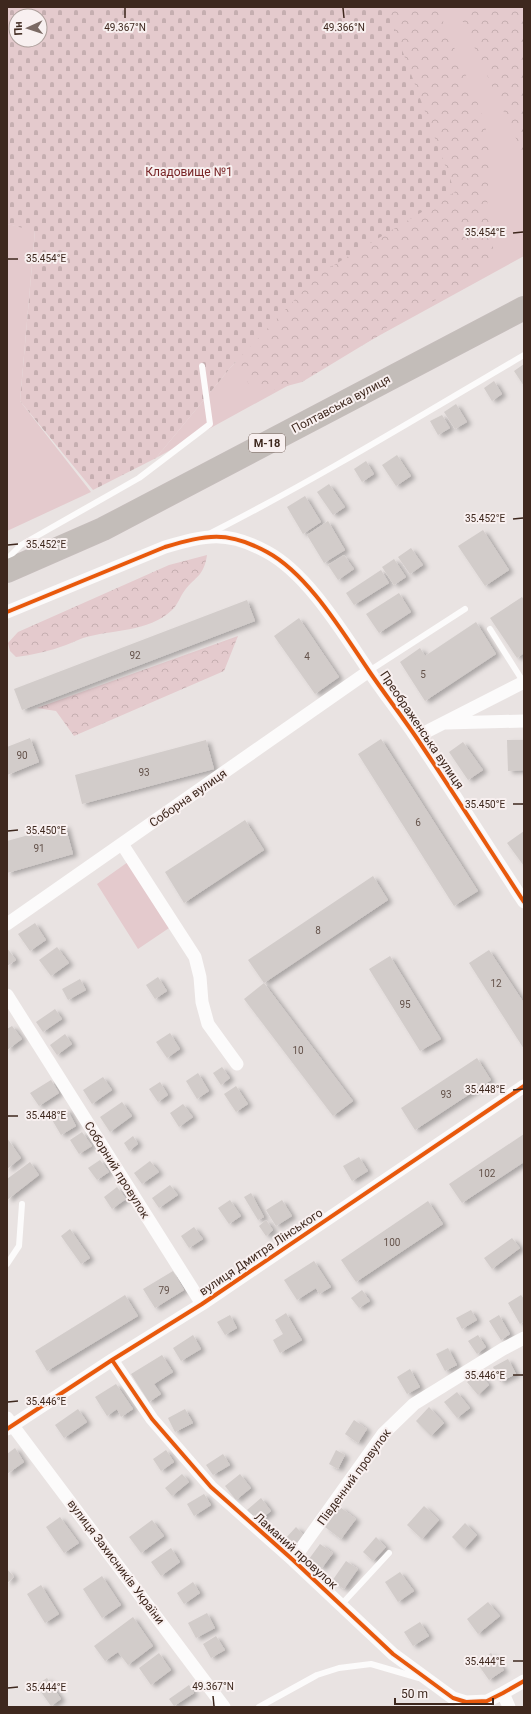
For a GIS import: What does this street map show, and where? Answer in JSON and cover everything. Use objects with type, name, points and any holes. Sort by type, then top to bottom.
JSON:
[{"type":"highway","name":"Полтавська вулиця","points":[[7,571],[103,529],[524,308]]},
{"type":"street","name":"Преображенська вулиця","points":[[7,612],[189,539],[203,537],[230,538],[256,546],[280,560],[297,574],[330,614],[416,737],[524,902]]},
{"type":"street","name":"Соборна вулиця","points":[[7,924],[369,671]]},
{"type":"street","points":[[416,737],[524,682]]},
{"type":"street","points":[[441,723],[524,721]]},
{"type":"street","points":[[122,844],[195,957],[200,977],[202,1002],[208,1024],[237,1064]]},
{"type":"street","name":"Соборний провулок","points":[[7,995],[202,1304]]},
{"type":"street","name":"вулиця Дмитра Лінського","points":[[9,1424],[202,1304],[524,1086]]},
{"type":"street","name":"Південний провулок","points":[[293,1560],[383,1434],[414,1404],[503,1349],[524,1338]]},
{"type":"street","name":"Ламаний провулок","points":[[112,1360],[152,1419],[211,1487],[293,1560],[393,1654],[453,1698],[466,1702],[487,1701],[524,1681]]},
{"type":"street","name":"вулиця Захисників України","points":[[9,1424],[224,1707]]},
{"type":"street","points":[[504,1693],[509,1707]]},
{"type":"lane","points":[[203,537],[254,511],[524,355]]},
{"type":"lane","points":[[7,559],[21,546],[139,478],[210,424],[202,366]]},
{"type":"lane","points":[[369,671],[466,609]]},
{"type":"lane","points":[[490,629],[524,682]]},
{"type":"lane","points":[[7,1264],[19,1246],[22,1204]]},
{"type":"lane","points":[[340,1605],[388,1553]]},
{"type":"lane","points":[[259,1707],[317,1675],[339,1668],[371,1664],[402,1672],[432,1683]]},
{"type":"green space","name":"Кладовище №1","points":[[7,7],[386,7],[455,192],[319,274],[231,367],[156,458],[93,490],[20,401],[35,231],[7,224]]},
{"type":"green space","points":[[89,7],[435,7],[443,21],[481,111],[490,145],[487,209],[493,225],[493,258],[460,290],[400,315],[378,336],[302,382],[268,391],[250,386],[233,357]]},
{"type":"green space","points":[[386,7],[524,7],[524,256],[156,458],[231,367],[319,274]]},
{"type":"green space","points":[[456,7],[524,7],[524,156]]},
{"type":"green space","points":[[7,224],[35,230],[20,401],[91,492],[7,531]]},
{"type":"green space","points":[[207,555],[202,572],[185,590],[174,608],[152,623],[141,627],[94,635],[35,654],[16,657],[10,651],[8,643],[18,632],[169,565]]},
{"type":"green space","points":[[238,636],[224,671],[74,736],[56,711],[37,708]]},
{"type":"green space","points":[[128,862],[172,926],[138,949],[97,884]]},
{"type":"building","points":[[524,364],[524,386],[514,371]]},
{"type":"building","points":[[494,381],[502,394],[492,401],[484,388]]},
{"type":"building","points":[[456,404],[467,422],[455,429],[444,412]]},
{"type":"building","points":[[442,415],[450,428],[438,435],[430,421]]},
{"type":"building","points":[[397,455],[411,476],[396,486],[382,465]]},
{"type":"building","points":[[366,461],[374,474],[362,482],[354,469]]},
{"type":"building","points":[[329,484],[345,507],[333,515],[317,492]]},
{"type":"building","points":[[305,496],[321,522],[303,534],[287,507]]},
{"type":"building","points":[[328,521],[345,550],[324,563],[307,535]]},
{"type":"building","points":[[483,530],[509,570],[485,586],[458,546]]},
{"type":"building","points":[[411,548],[423,565],[410,574],[398,557]]},
{"type":"building","points":[[344,555],[354,569],[338,580],[328,565]]},
{"type":"building","points":[[394,559],[406,577],[394,585],[382,567]]},
{"type":"building","points":[[381,570],[389,583],[354,605],[346,593]]},
{"type":"building","points":[[399,593],[411,612],[379,633],[366,614]]},
{"type":"building","points":[[522,597],[524,600],[524,653],[517,658],[490,618]]},
{"type":"building","points":[[247,600],[255,621],[22,710],[14,689]]},
{"type":"building","points":[[299,618],[339,677],[315,694],[274,636]]},
{"type":"building","points":[[476,622],[496,654],[425,701],[400,662],[420,648],[425,656]]},
{"type":"building","points":[[30,738],[39,762],[7,775],[7,747]]},
{"type":"building","points":[[381,739],[478,891],[454,906],[358,754]]},
{"type":"building","points":[[206,740],[214,769],[82,804],[75,775]]},
{"type":"building","points":[[507,740],[524,740],[524,770],[508,771]]},
{"type":"building","points":[[463,742],[483,770],[468,780],[449,752]]},
{"type":"building","points":[[245,820],[264,850],[184,903],[165,872]]},
{"type":"building","points":[[65,825],[73,854],[7,873],[7,841]]},
{"type":"building","points":[[524,831],[524,866],[507,843]]},
{"type":"building","points":[[373,876],[388,900],[264,983],[248,960]]},
{"type":"building","points":[[35,923],[46,940],[30,951],[18,934]]},
{"type":"building","points":[[57,947],[69,963],[51,976],[39,960]]},
{"type":"building","points":[[7,948],[16,960],[7,966]]},
{"type":"building","points":[[489,950],[524,1003],[524,1049],[469,963]]},
{"type":"building","points":[[390,956],[441,1039],[420,1051],[369,969]]},
{"type":"building","points":[[158,977],[167,991],[155,999],[146,985]]},
{"type":"building","points":[[80,979],[86,990],[68,1000],[62,989]]},
{"type":"building","points":[[264,983],[353,1101],[333,1116],[244,999]]},
{"type":"building","points":[[55,1009],[62,1019],[43,1032],[36,1022]]},
{"type":"building","points":[[12,1026],[22,1039],[7,1050],[7,1029]]},
{"type":"building","points":[[170,1033],[180,1049],[167,1058],[156,1042]]},
{"type":"building","points":[[65,1034],[72,1044],[57,1055],[50,1045]]},
{"type":"building","points":[[477,1058],[491,1080],[415,1130],[401,1108]]},
{"type":"building","points":[[222,1067],[230,1078],[221,1085],[213,1073]]},
{"type":"building","points":[[198,1073],[209,1091],[197,1099],[186,1081]]},
{"type":"building","points":[[103,1077],[112,1090],[92,1104],[83,1090]]},
{"type":"building","points":[[51,1080],[59,1093],[39,1106],[30,1093]]},
{"type":"building","points":[[160,1082],[168,1095],[158,1102],[149,1089]]},
{"type":"building","points":[[236,1086],[248,1104],[236,1112],[224,1094]]},
{"type":"building","points":[[122,1102],[132,1116],[110,1132],[100,1117]]},
{"type":"building","points":[[183,1104],[193,1117],[179,1127],[170,1113]]},
{"type":"building","points":[[67,1109],[76,1126],[61,1135],[51,1118]]},
{"type":"building","points":[[82,1132],[92,1146],[79,1154],[70,1140]]},
{"type":"building","points":[[524,1134],[524,1162],[462,1203],[449,1184]]},
{"type":"building","points":[[133,1136],[138,1144],[129,1151],[124,1143]]},
{"type":"building","points":[[7,1138],[21,1158],[7,1169]]},
{"type":"building","points":[[359,1157],[368,1171],[352,1181],[343,1166]]},
{"type":"building","points":[[100,1160],[109,1172],[97,1180],[88,1168]]},
{"type":"building","points":[[150,1161],[159,1172],[142,1184],[134,1173]]},
{"type":"building","points":[[30,1162],[39,1175],[7,1200],[7,1179]]},
{"type":"building","points":[[170,1185],[178,1195],[159,1208],[152,1198]]},
{"type":"building","points":[[117,1187],[126,1199],[112,1209],[104,1197]]},
{"type":"building","points":[[251,1193],[264,1217],[258,1220],[244,1197]]},
{"type":"building","points":[[230,1200],[241,1216],[229,1224],[218,1208]]},
{"type":"building","points":[[282,1200],[292,1216],[276,1226],[266,1210]]},
{"type":"building","points":[[428,1201],[443,1224],[356,1282],[341,1260]]},
{"type":"building","points":[[266,1220],[273,1230],[266,1236],[259,1226]]},
{"type":"building","points":[[194,1227],[203,1239],[189,1248],[181,1236]]},
{"type":"building","points":[[70,1229],[90,1258],[81,1264],[61,1236]]},
{"type":"building","points":[[512,1238],[520,1248],[492,1269],[484,1258]]},
{"type":"building","points":[[314,1261],[331,1287],[319,1294],[316,1288],[297,1300],[284,1280]]},
{"type":"building","points":[[173,1271],[184,1290],[155,1308],[143,1289]]},
{"type":"building","points":[[362,1290],[370,1301],[359,1308],[351,1298]]},
{"type":"building","points":[[125,1295],[138,1316],[47,1371],[35,1351]]},
{"type":"building","points":[[521,1295],[524,1299],[524,1321],[520,1324],[508,1303]]},
{"type":"building","points":[[471,1310],[477,1320],[462,1329],[456,1318]]},
{"type":"building","points":[[286,1313],[302,1340],[280,1353],[273,1340],[283,1334],[275,1320]]},
{"type":"building","points":[[230,1315],[237,1328],[225,1335],[217,1322]]},
{"type":"building","points":[[499,1315],[510,1334],[501,1340],[489,1321]]},
{"type":"building","points":[[193,1335],[201,1349],[181,1361],[173,1348]]},
{"type":"building","points":[[478,1335],[486,1347],[477,1354],[468,1341]]},
{"type":"building","points":[[448,1348],[457,1365],[445,1371],[436,1354]]},
{"type":"building","points":[[162,1355],[173,1372],[154,1384],[161,1394],[149,1402],[131,1374]]},
{"type":"building","points":[[508,1359],[516,1374],[500,1382],[493,1367]]},
{"type":"building","points":[[410,1369],[420,1387],[407,1394],[397,1377]]},
{"type":"building","points":[[479,1373],[489,1385],[478,1395],[467,1382]]},
{"type":"building","points":[[116,1384],[133,1409],[121,1417],[117,1409],[107,1416],[95,1397]]},
{"type":"building","points":[[457,1392],[470,1408],[457,1418],[444,1402]]},
{"type":"building","points":[[429,1407],[444,1423],[431,1436],[416,1421]]},
{"type":"building","points":[[78,1409],[87,1422],[64,1438],[55,1425]]},
{"type":"building","points":[[185,1409],[193,1423],[175,1432],[168,1418]]},
{"type":"building","points":[[354,1420],[367,1429],[358,1443],[345,1434]]},
{"type":"building","points":[[15,1448],[24,1462],[7,1474],[7,1454]]},
{"type":"building","points":[[166,1450],[174,1462],[161,1471],[153,1459]]},
{"type":"building","points":[[336,1450],[345,1455],[338,1469],[329,1464]]},
{"type":"building","points":[[223,1454],[230,1465],[213,1475],[206,1465]]},
{"type":"building","points":[[182,1474],[189,1482],[172,1496],[165,1488]]},
{"type":"building","points":[[240,1474],[251,1488],[236,1500],[225,1486]]},
{"type":"building","points":[[204,1494],[211,1505],[194,1516],[187,1504]]},
{"type":"building","points":[[261,1498],[271,1511],[257,1522],[247,1510]]},
{"type":"building","points":[[424,1506],[439,1520],[422,1539],[407,1525]]},
{"type":"building","points":[[340,1507],[356,1519],[341,1539],[325,1527]]},
{"type":"building","points":[[60,1517],[79,1543],[64,1553],[46,1527]]},
{"type":"building","points":[[152,1520],[164,1536],[141,1553],[129,1537]]},
{"type":"building","points":[[465,1523],[477,1535],[464,1549],[452,1537]]},
{"type":"building","points":[[296,1527],[305,1536],[293,1549],[284,1540]]},
{"type":"building","points":[[376,1537],[386,1547],[373,1561],[363,1552]]},
{"type":"building","points":[[320,1544],[333,1553],[322,1568],[309,1559]]},
{"type":"building","points":[[171,1548],[180,1562],[161,1576],[151,1562]]},
{"type":"building","points":[[346,1561],[358,1569],[344,1589],[332,1581]]},
{"type":"building","points":[[7,1569],[14,1577],[7,1583]]},
{"type":"building","points":[[400,1572],[414,1591],[398,1602],[385,1582]]},
{"type":"building","points":[[102,1576],[121,1605],[102,1618],[83,1589]]},
{"type":"building","points":[[193,1582],[200,1593],[184,1604],[177,1593]]},
{"type":"building","points":[[41,1585],[59,1614],[45,1623],[27,1594]]},
{"type":"building","points":[[488,1602],[500,1616],[478,1634],[467,1619]]},
{"type":"building","points":[[207,1613],[215,1628],[196,1638],[188,1623]]},
{"type":"building","points":[[133,1617],[153,1646],[128,1665],[118,1652],[105,1661],[94,1646]]},
{"type":"building","points":[[420,1622],[429,1636],[413,1646],[404,1632]]},
{"type":"building","points":[[216,1636],[225,1650],[211,1658],[203,1644]]},
{"type":"building","points":[[159,1653],[171,1670],[151,1685],[139,1668]]},
{"type":"building","points":[[491,1653],[504,1670],[489,1680],[477,1663]]},
{"type":"building","points":[[47,1678],[61,1699],[51,1706],[36,1685]]},
{"type":"building","points":[[189,1685],[194,1693],[174,1706],[169,1699]]},
{"type":"cycle path","points":[[7,612],[165,547],[193,540],[216,537],[228,538],[240,540],[267,552],[297,575],[336,622],[416,737],[524,902]]},
{"type":"cycle path","points":[[7,1429],[112,1360],[202,1304],[524,1086]]},
{"type":"cycle path","points":[[112,1360],[152,1419],[211,1487],[293,1560],[393,1654],[453,1698],[466,1702],[487,1701],[524,1681]]}]
